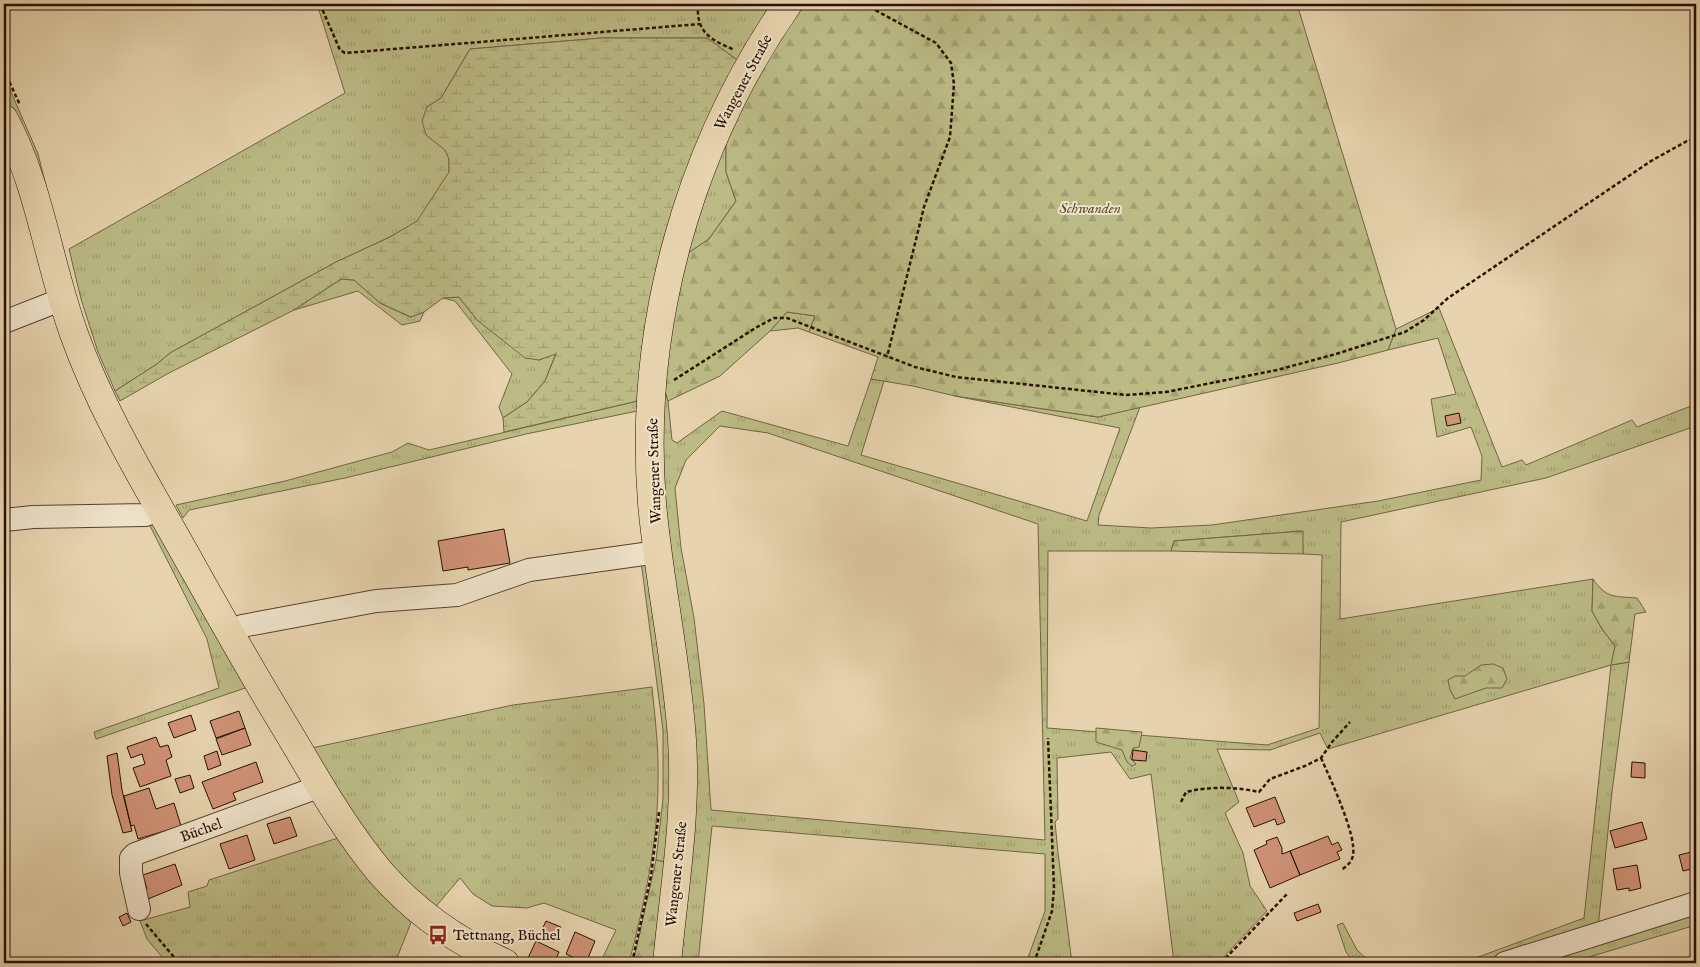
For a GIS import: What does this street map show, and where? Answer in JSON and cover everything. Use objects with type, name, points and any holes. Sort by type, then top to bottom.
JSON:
[{"type":"main road","name":"Wangener Straße","points":[[667,963],[677,880],[684,795],[678,695],[652,502],[650,463],[652,388],[659,328],[668,276],[680,232],[710,145],[729,104],[760,46],[788,4]]},
{"type":"main road","points":[[13,113],[24,164],[34,191],[63,299],[77,342],[103,402],[160,510],[230,634],[321,786],[380,872],[444,928],[474,948],[505,963]]},
{"type":"street","points":[[4,322],[63,299]]},
{"type":"street","points":[[4,520],[33,517],[145,515],[160,510]]},
{"type":"street","points":[[230,634],[242,626],[376,601],[457,595],[529,570],[658,552]]},
{"type":"street","name":"Büchel","points":[[139,909],[131,873],[131,858],[135,854],[321,786]]},
{"type":"street","points":[[1505,963],[1696,902]]},
{"type":"path","points":[[320,4],[340,50],[345,53],[700,24]]},
{"type":"path","points":[[698,4],[697,16],[701,29],[710,38],[737,50]]},
{"type":"path","points":[[864,4],[936,42],[951,63],[954,84],[950,137],[924,207],[887,357]]},
{"type":"path","points":[[4,70],[13,113]]},
{"type":"path","points":[[652,388],[678,378],[774,318],[787,318],[914,367],[956,378],[1126,395],[1166,392],[1277,370],[1405,332],[1424,320],[1448,298],[1651,161],[1696,138]]},
{"type":"path","points":[[1181,802],[1186,792],[1194,790],[1244,789],[1259,792],[1270,778],[1305,766],[1321,758],[1350,722]]},
{"type":"path","points":[[1034,963],[1052,911],[1054,888],[1048,738]]},
{"type":"path","points":[[1321,758],[1342,808],[1354,847],[1353,856],[1348,865],[1341,870]]},
{"type":"path","points":[[632,963],[651,876],[660,812]]},
{"type":"path","points":[[1221,963],[1286,894]]},
{"type":"path","points":[[139,909],[146,923],[179,963]]},
{"type":"green space","points":[[317,4],[777,4],[740,62],[707,38],[601,38],[470,49],[441,98],[427,107],[426,135],[445,149],[449,159],[449,173],[418,221],[390,237],[336,262],[170,353],[157,364],[115,391],[98,352],[81,299],[69,249],[345,93]]},
{"type":"green space","name":"Schwanden","points":[[798,4],[1297,4],[1396,329],[1388,350],[1098,417],[955,396],[871,379],[878,357],[809,332],[815,316],[787,312],[770,331],[720,376],[668,401],[661,376],[681,258],[709,239],[736,201],[726,172],[726,130]]},
{"type":"green space","points":[[601,38],[707,38],[740,62],[695,151],[663,242],[645,339],[642,400],[504,432],[503,418],[527,402],[545,381],[556,354],[539,360],[525,358],[477,320],[459,297],[443,298],[424,312],[411,317],[380,303],[354,280],[341,279],[294,310],[167,374],[120,401],[115,391],[157,364],[170,353],[336,262],[390,237],[417,221],[449,172],[449,159],[445,150],[426,135],[422,121],[427,107],[441,98],[470,49]]},
{"type":"green space","points":[[4,76],[38,154],[70,280],[24,147],[4,104]]},
{"type":"green space","points":[[726,130],[726,172],[736,201],[709,239],[681,258]]},
{"type":"green space","points":[[341,279],[354,280],[380,303],[410,317],[424,312],[420,321],[402,325],[358,291],[294,310]]},
{"type":"green space","points":[[459,297],[477,320],[539,360],[556,353],[545,381],[527,402],[503,418],[499,407],[512,374],[455,301],[443,298]]},
{"type":"green space","points":[[1439,308],[1502,467],[1522,460],[1526,465],[1632,420],[1637,427],[1696,404],[1696,426],[1546,478],[1341,522],[1340,619],[1593,579],[1592,611],[1602,629],[1615,646],[1612,665],[1629,662],[1612,792],[1598,928],[1492,963],[1462,963],[1584,918],[1611,665],[1328,749],[1320,733],[1270,750],[1217,749],[1239,802],[1225,813],[1243,853],[1250,886],[1267,911],[1218,963],[1174,963],[1151,774],[1130,779],[1111,752],[1057,758],[1058,819],[1055,822],[1072,963],[1026,963],[1045,911],[1045,854],[712,826],[698,963],[676,963],[661,376],[668,401],[672,440],[677,443],[722,411],[848,446],[871,379],[884,381],[861,455],[1087,521],[1120,428],[955,396],[1098,417],[1140,407],[1099,515],[1098,525],[1151,528],[1212,525],[1378,501],[1481,480],[1482,456],[1471,427],[1437,437],[1431,399],[1456,394],[1438,338],[1388,350],[1396,329]],"holes":[[[720,426],[768,433],[1038,524],[1045,840],[711,810],[704,704],[694,618],[681,548],[675,488],[686,460]],[[1302,531],[1303,554],[1322,555],[1319,728],[1267,745],[1047,728],[1048,551],[1171,551],[1174,541]]]},
{"type":"green space","points":[[787,312],[815,316],[809,332],[798,328],[770,331]]},
{"type":"green space","points":[[642,400],[642,410],[526,434],[345,478],[189,510],[183,518],[176,505],[285,481],[392,452],[408,443],[429,450]]},
{"type":"green space","points":[[154,513],[251,686],[96,739],[94,732],[219,688],[207,639],[148,522]]},
{"type":"green space","points":[[1303,531],[1303,554],[1171,551],[1174,541]]},
{"type":"green space","points":[[648,560],[670,711],[669,863],[656,860],[663,799],[663,730],[641,561]]},
{"type":"green space","points":[[1593,579],[1607,593],[1637,598],[1646,612],[1635,614],[1629,662],[1611,665],[1615,646],[1602,629],[1592,611]]},
{"type":"green space","points":[[1493,664],[1503,668],[1507,679],[1502,688],[1486,688],[1455,699],[1450,690],[1448,680],[1455,676],[1465,676],[1481,665]]},
{"type":"green space","points":[[652,687],[658,758],[656,828],[645,896],[629,963],[600,963],[616,930],[544,903],[527,908],[492,906],[473,894],[460,878],[432,911],[396,878],[307,749],[513,705]]},
{"type":"green space","points":[[1096,728],[1142,732],[1139,747],[1133,748],[1130,758],[1136,764],[1132,766],[1127,762],[1122,750],[1096,742]]},
{"type":"green space","points":[[344,836],[414,915],[395,963],[167,963],[147,939],[140,921],[190,907],[188,892],[207,886],[209,880]]},
{"type":"green space","points":[[656,860],[669,863],[657,963],[633,963]]},
{"type":"green space","points":[[1696,909],[1696,925],[1569,963],[1520,963]]},
{"type":"green space","points":[[1343,923],[1357,950],[1371,963],[1354,963],[1346,952],[1337,925]]},
{"type":"building","points":[[1459,413],[1461,423],[1447,426],[1445,416]]},
{"type":"building","points":[[504,529],[510,563],[468,570],[468,567],[443,571],[438,541]]},
{"type":"building","points":[[239,711],[245,728],[216,738],[210,721]]},
{"type":"building","points":[[191,715],[196,730],[174,738],[168,723]]},
{"type":"building","points":[[245,728],[251,745],[222,755],[216,739]]},
{"type":"building","points":[[156,737],[160,747],[168,745],[172,757],[166,760],[171,776],[140,787],[133,768],[145,764],[142,754],[131,758],[127,747]]},
{"type":"building","points":[[1133,750],[1147,752],[1146,761],[1132,760]]},
{"type":"building","points":[[217,751],[221,765],[208,770],[204,756]]},
{"type":"building","points":[[117,753],[122,790],[132,831],[123,833],[112,795],[107,756]]},
{"type":"building","points":[[256,762],[263,782],[233,793],[236,800],[213,809],[202,782]]},
{"type":"building","points":[[1632,762],[1645,763],[1645,778],[1631,777]]},
{"type":"building","points":[[190,775],[194,788],[180,793],[175,779]]},
{"type":"building","points":[[149,788],[156,809],[174,803],[181,826],[138,839],[134,825],[131,826],[124,796]]},
{"type":"building","points":[[1275,797],[1285,822],[1277,825],[1275,819],[1254,827],[1246,808]]},
{"type":"building","points":[[290,817],[297,836],[274,844],[267,824]]},
{"type":"building","points":[[1642,822],[1647,839],[1615,848],[1610,831]]},
{"type":"building","points":[[247,835],[255,860],[229,869],[220,844]]},
{"type":"building","points":[[1328,836],[1332,845],[1338,842],[1342,850],[1337,852],[1340,859],[1300,875],[1290,851]]},
{"type":"building","points":[[1277,837],[1282,848],[1282,854],[1290,851],[1300,875],[1270,888],[1254,850],[1267,844],[1266,841]]},
{"type":"building","points":[[1696,851],[1696,868],[1683,871],[1679,855]]},
{"type":"building","points":[[175,864],[182,885],[148,899],[144,890],[147,889],[143,875]]},
{"type":"building","points":[[1637,865],[1641,888],[1629,891],[1629,888],[1617,890],[1613,869]]},
{"type":"building","points":[[1318,904],[1321,912],[1297,921],[1294,913]]},
{"type":"building","points":[[127,913],[131,922],[123,926],[119,917]]},
{"type":"building","points":[[546,921],[561,927],[554,942],[539,936]]},
{"type":"building","points":[[575,932],[595,941],[586,963],[566,954]]},
{"type":"building","points":[[536,941],[559,952],[554,963],[534,963],[527,960]]},
{"type":"place","name":"Tettnang, Büchel","points":[[438,935]]}]
